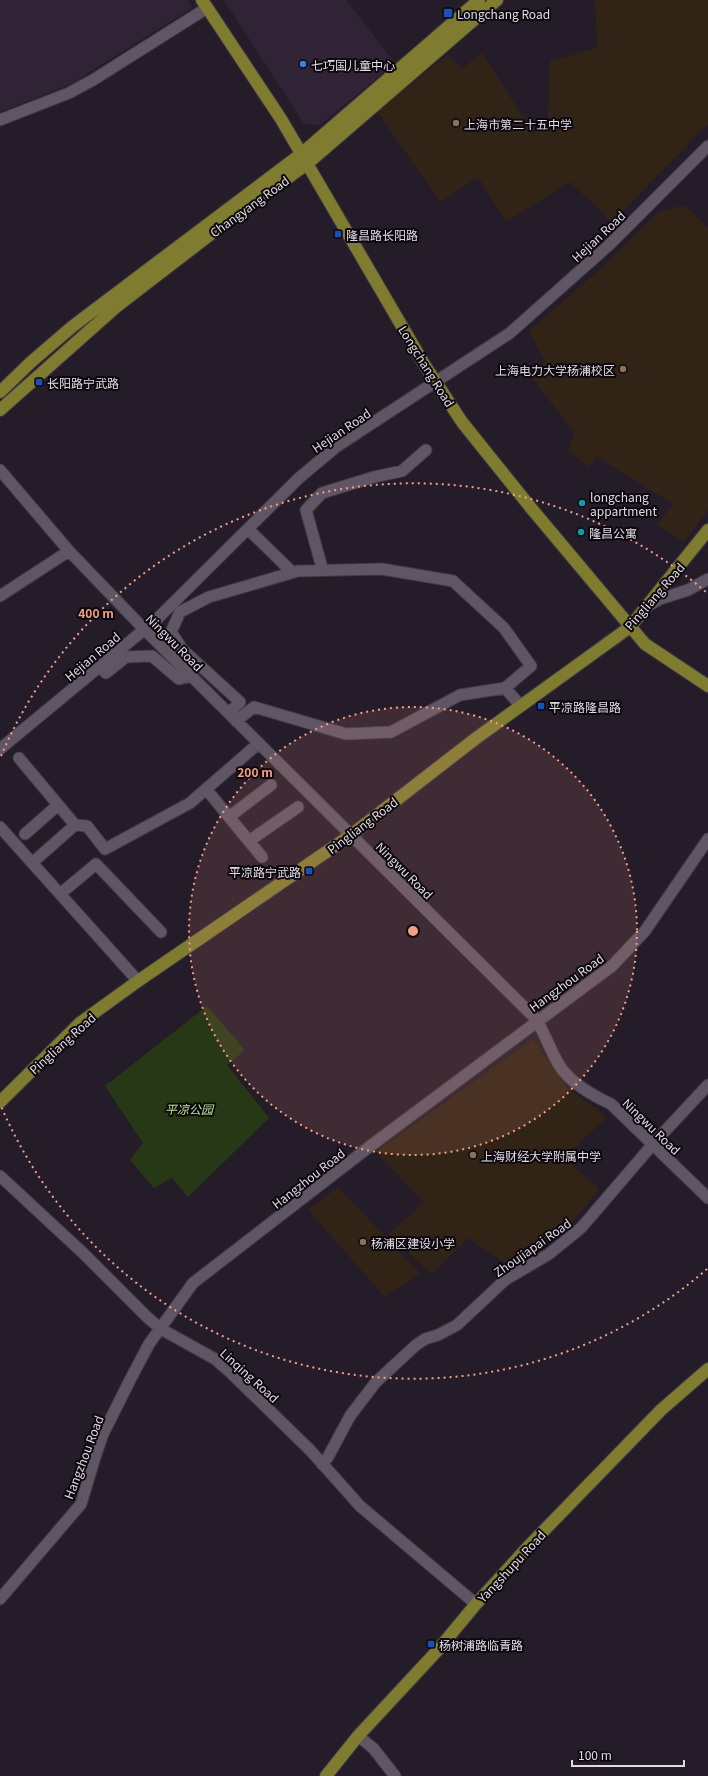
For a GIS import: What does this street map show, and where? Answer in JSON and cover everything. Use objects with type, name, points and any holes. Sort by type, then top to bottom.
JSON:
[{"type":"main road","name":"Changyang Road","points":[[0,392],[31,362],[74,326],[304,159],[479,0]]},
{"type":"main road","name":"Changyang Road","points":[[0,410],[116,307],[229,220],[497,0]]},
{"type":"main road","name":"Longchang Road","points":[[205,4],[270,101],[436,383],[462,422],[630,627],[649,648],[708,686]]},
{"type":"main road","name":"Pingliang Road","points":[[0,1102],[80,1023],[138,981],[351,835],[463,748],[630,627],[708,530]]},
{"type":"main road","name":"Yangshupu Road","points":[[326,1776],[358,1736],[437,1651],[476,1604],[526,1549],[661,1410],[708,1369]]},
{"type":"street","points":[[0,120],[69,93],[205,4]]},
{"type":"street","name":"Hejian Road","points":[[0,748],[100,668],[157,619],[248,529],[318,462],[336,447],[436,383],[510,333],[609,244],[708,146]]},
{"type":"street","points":[[320,564],[306,510],[322,493],[374,477],[402,471],[426,450]]},
{"type":"street","name":"Ningwu Road","points":[[0,470],[69,551],[144,629],[537,1020],[560,1065],[568,1076],[598,1098],[611,1104],[708,1198]]},
{"type":"street","points":[[248,529],[292,572]]},
{"type":"street","points":[[0,596],[69,551]]},
{"type":"street","points":[[382,569],[453,581],[504,628],[531,666],[505,688],[460,695],[391,732],[346,734],[254,707],[233,717],[240,702],[183,650],[171,632],[180,612],[209,597],[298,570],[382,569]]},
{"type":"street","points":[[647,606],[660,599],[688,590],[708,579]]},
{"type":"street","points":[[100,668],[106,673],[126,657],[152,656],[179,679],[192,676]]},
{"type":"street","points":[[505,688],[522,706]]},
{"type":"street","points":[[19,758],[75,825],[87,826],[105,849],[190,803],[259,744]]},
{"type":"street","points":[[229,817],[271,785]]},
{"type":"street","points":[[206,789],[262,857]]},
{"type":"street","points":[[25,834],[58,805]]},
{"type":"street","points":[[249,841],[298,807]]},
{"type":"street","points":[[32,863],[75,825]]},
{"type":"street","points":[[0,827],[138,981]]},
{"type":"street","name":"Hangzhou Road","points":[[0,1599],[82,1504],[103,1434],[149,1344],[162,1329],[193,1283],[537,1020],[603,973],[625,953],[645,931],[708,839]]},
{"type":"street","points":[[60,894],[96,864],[161,932]]},
{"type":"street","name":"Zhoujiapai Road","points":[[322,1464],[328,1457],[350,1416],[376,1382],[416,1345],[425,1339],[438,1336],[457,1324],[505,1280],[549,1254],[581,1228],[653,1144],[708,1085]]},
{"type":"street","name":"Linqing Road","points":[[0,1176],[162,1329],[202,1351],[232,1374],[290,1429],[360,1506],[476,1604]]},
{"type":"street","points":[[358,1736],[373,1748],[396,1776]]},
{"type":"shaded area","points":[[0,0],[187,0],[192,8],[71,84],[0,112]]},
{"type":"shaded area","points":[[224,0],[346,0],[395,63],[320,125],[304,124]]},
{"type":"shaded area","points":[[595,0],[708,0],[708,124],[612,222],[570,182],[506,222],[478,177],[440,202],[377,111],[448,55],[462,69],[482,53],[534,134],[548,119],[550,61],[597,48]]},
{"type":"shaded area","name":"上海电力大学杨浦校区","points":[[684,205],[708,228],[708,510],[684,542],[657,525],[673,504],[597,457],[588,467],[568,450],[574,432],[530,376],[545,362],[529,331],[600,269],[658,212]]},
{"type":"shaded area","name":"上海财经大学附属中学","points":[[533,1039],[567,1088],[607,1117],[564,1158],[600,1189],[561,1235],[509,1266],[469,1238],[431,1274],[388,1234],[424,1203],[376,1152]]},
{"type":"shaded area","name":"杨浦区建设小学","points":[[338,1187],[420,1274],[385,1297],[308,1210]]},
{"type":"green space","name":"平凉公园","points":[[207,1006],[245,1050],[227,1065],[269,1118],[188,1197],[172,1178],[154,1188],[130,1160],[143,1143],[105,1086]]},
{"type":"place","name":"Longchang Road","points":[[448,13]]},
{"type":"place","name":"七巧国儿童中心","points":[[303,64]]},
{"type":"place","name":"上海市第二十五中学","points":[[456,123]]},
{"type":"place","name":"隆昌路长阳路","points":[[338,234]]},
{"type":"place","name":"上海电力大学杨浦校区","points":[[623,369]]},
{"type":"place","name":"长阳路宁武路","points":[[39,382]]},
{"type":"place","name":"longchang appartment","points":[[582,503]]},
{"type":"place","name":"隆昌公寓","points":[[581,532]]},
{"type":"place","name":"平凉路隆昌路","points":[[541,706]]},
{"type":"place","name":"平凉路宁武路","points":[[309,871]]},
{"type":"place","name":"上海财经大学附属中学","points":[[473,1155]]},
{"type":"place","name":"杨浦区建设小学","points":[[363,1242]]},
{"type":"place","name":"杨树浦路临青路","points":[[431,1644]]}]
